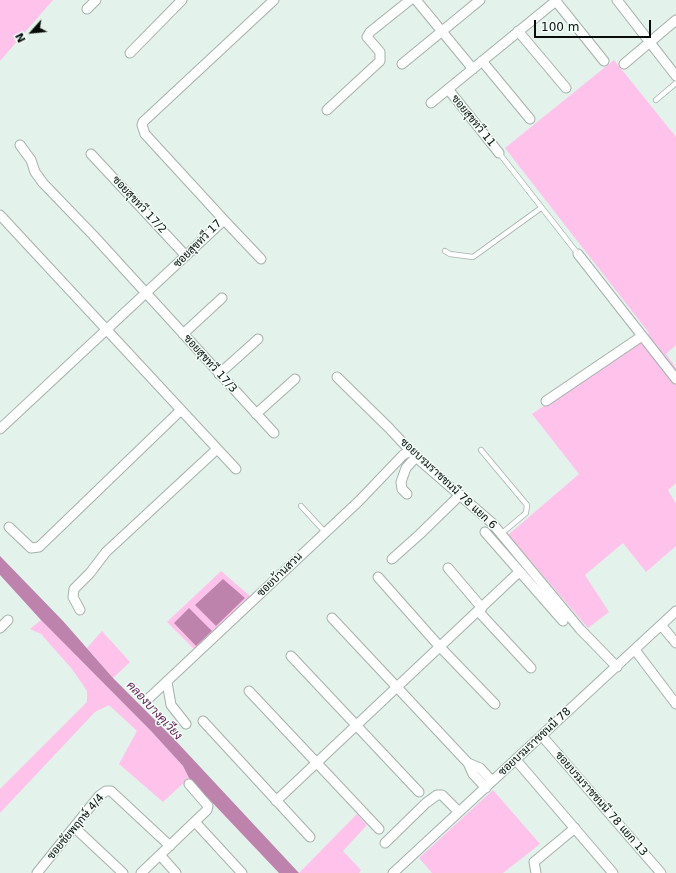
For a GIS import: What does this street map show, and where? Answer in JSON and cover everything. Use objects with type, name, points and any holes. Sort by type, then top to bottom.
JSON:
[{"type":"street","points":[[87,9],[96,0]]},
{"type":"street","points":[[130,53],[182,0]]},
{"type":"street","name":"ซอยสุขทวี 17","points":[[0,429],[224,220],[145,134],[142,125],[143,122],[274,0]]},
{"type":"street","points":[[327,110],[380,61],[380,52],[369,41],[368,34],[410,0]]},
{"type":"street","points":[[416,0],[473,69]]},
{"type":"street","points":[[402,64],[480,0]]},
{"type":"street","points":[[556,0],[604,61]]},
{"type":"street","name":"ซอยสุขทวี 11","points":[[430,103],[556,0]]},
{"type":"street","points":[[630,0],[620,3],[676,76]]},
{"type":"street","points":[[624,64],[676,20]]},
{"type":"street","points":[[518,31],[566,88]]},
{"type":"street","points":[[482,61],[530,119]]},
{"type":"street","name":"ซอยสุขทวี 11","points":[[448,89],[499,153]]},
{"type":"street","name":"ซอยสุขทวี 17/3","points":[[20,145],[31,160],[35,172],[43,183],[274,433]]},
{"type":"street","name":"ซอยสุขทวี 17/2","points":[[91,154],[186,256]]},
{"type":"street","points":[[0,215],[216,450],[236,469]]},
{"type":"street","points":[[224,220],[261,259]]},
{"type":"street","points":[[578,254],[676,379]]},
{"type":"street","points":[[183,334],[222,298]]},
{"type":"street","points":[[546,401],[642,336]]},
{"type":"street","points":[[219,374],[258,338]]},
{"type":"street","name":"ซอยบรมราชชนนี 78 แยก 6","points":[[337,377],[413,454],[483,514],[580,629],[617,667]]},
{"type":"street","points":[[256,414],[295,379]]},
{"type":"street","points":[[9,527],[31,548],[35,549],[39,547],[180,410]]},
{"type":"street","points":[[80,610],[73,598],[74,589],[90,573],[106,552],[216,450]]},
{"type":"street","points":[[407,494],[402,489],[401,482],[413,454]]},
{"type":"street","name":"ซอยบ้านสวน","points":[[148,699],[359,501],[403,455],[413,454]]},
{"type":"street","points":[[392,559],[460,495]]},
{"type":"street","points":[[485,532],[563,621]]},
{"type":"street","points":[[448,568],[480,609],[531,668]]},
{"type":"street","points":[[276,801],[520,572]]},
{"type":"street","points":[[378,577],[440,647],[495,704]]},
{"type":"street","name":"ซอยบรมราชชนนี 78","points":[[393,873],[676,611]]},
{"type":"street","points":[[332,618],[468,763],[480,768],[489,784]]},
{"type":"street","points":[[0,628],[8,620]]},
{"type":"street","points":[[661,625],[676,643]]},
{"type":"street","points":[[635,650],[676,704]]},
{"type":"street","points":[[291,656],[419,792]]},
{"type":"street","points":[[167,682],[171,705],[186,724]]},
{"type":"street","points":[[249,691],[379,829]]},
{"type":"street","points":[[203,721],[310,837]]},
{"type":"street","name":"ซอยบรมราชชนนี 78 แยก 13","points":[[542,736],[660,873]]},
{"type":"street","points":[[516,760],[613,873]]},
{"type":"street","points":[[141,873],[204,814],[208,806],[189,784]]},
{"type":"street","name":"ซอยชัยพฤกษ์ 4/4","points":[[43,871],[102,793],[111,791],[170,846]]},
{"type":"street","points":[[385,843],[426,803],[437,795],[442,795],[459,812]]},
{"type":"street","points":[[195,822],[242,873]]},
{"type":"street","points":[[75,828],[123,873]]},
{"type":"street","points":[[536,873],[534,862],[575,828]]},
{"type":"street","points":[[160,855],[176,873]]},
{"type":"lane","points":[[656,100],[676,83]]},
{"type":"lane","points":[[499,153],[578,254]]},
{"type":"lane","points":[[445,251],[450,254],[473,257],[541,208]]},
{"type":"lane","points":[[481,450],[527,505],[526,513],[501,534]]},
{"type":"lane","points":[[301,506],[326,532]]},
{"type":"shaded area","points":[[0,0],[53,0],[0,61]]},
{"type":"shaded area","points":[[614,60],[676,137],[676,345],[666,354],[676,368],[676,483],[668,490],[676,504],[676,546],[646,572],[623,543],[585,575],[609,612],[588,628],[508,535],[579,474],[532,414],[649,333],[505,148]]},
{"type":"shaded area","points":[[0,556],[63,621],[113,678],[175,740],[299,873],[279,873],[189,778],[183,766],[151,731],[41,620],[0,575]]},
{"type":"shaded area","points":[[221,571],[257,602],[201,656],[167,622]]},
{"type":"shaded area","points":[[223,579],[245,598],[216,626],[195,605]]},
{"type":"shaded area","points":[[189,608],[212,631],[196,646],[174,623]]},
{"type":"shaded area","points":[[41,620],[151,731],[183,766],[189,778],[163,802],[119,764],[137,731],[109,705],[95,712],[0,813],[0,789],[87,702],[87,691],[72,669],[41,634],[30,629]]},
{"type":"shaded area","points":[[102,631],[130,662],[113,678],[87,648]]},
{"type":"shaded area","points":[[493,790],[540,844],[503,873],[432,873],[419,858]]},
{"type":"shaded area","points":[[357,814],[367,825],[343,851],[361,870],[359,873],[299,873]]},
{"type":"water label","name":"คลองบางคูเวียง","points":[[154,711]]}]
